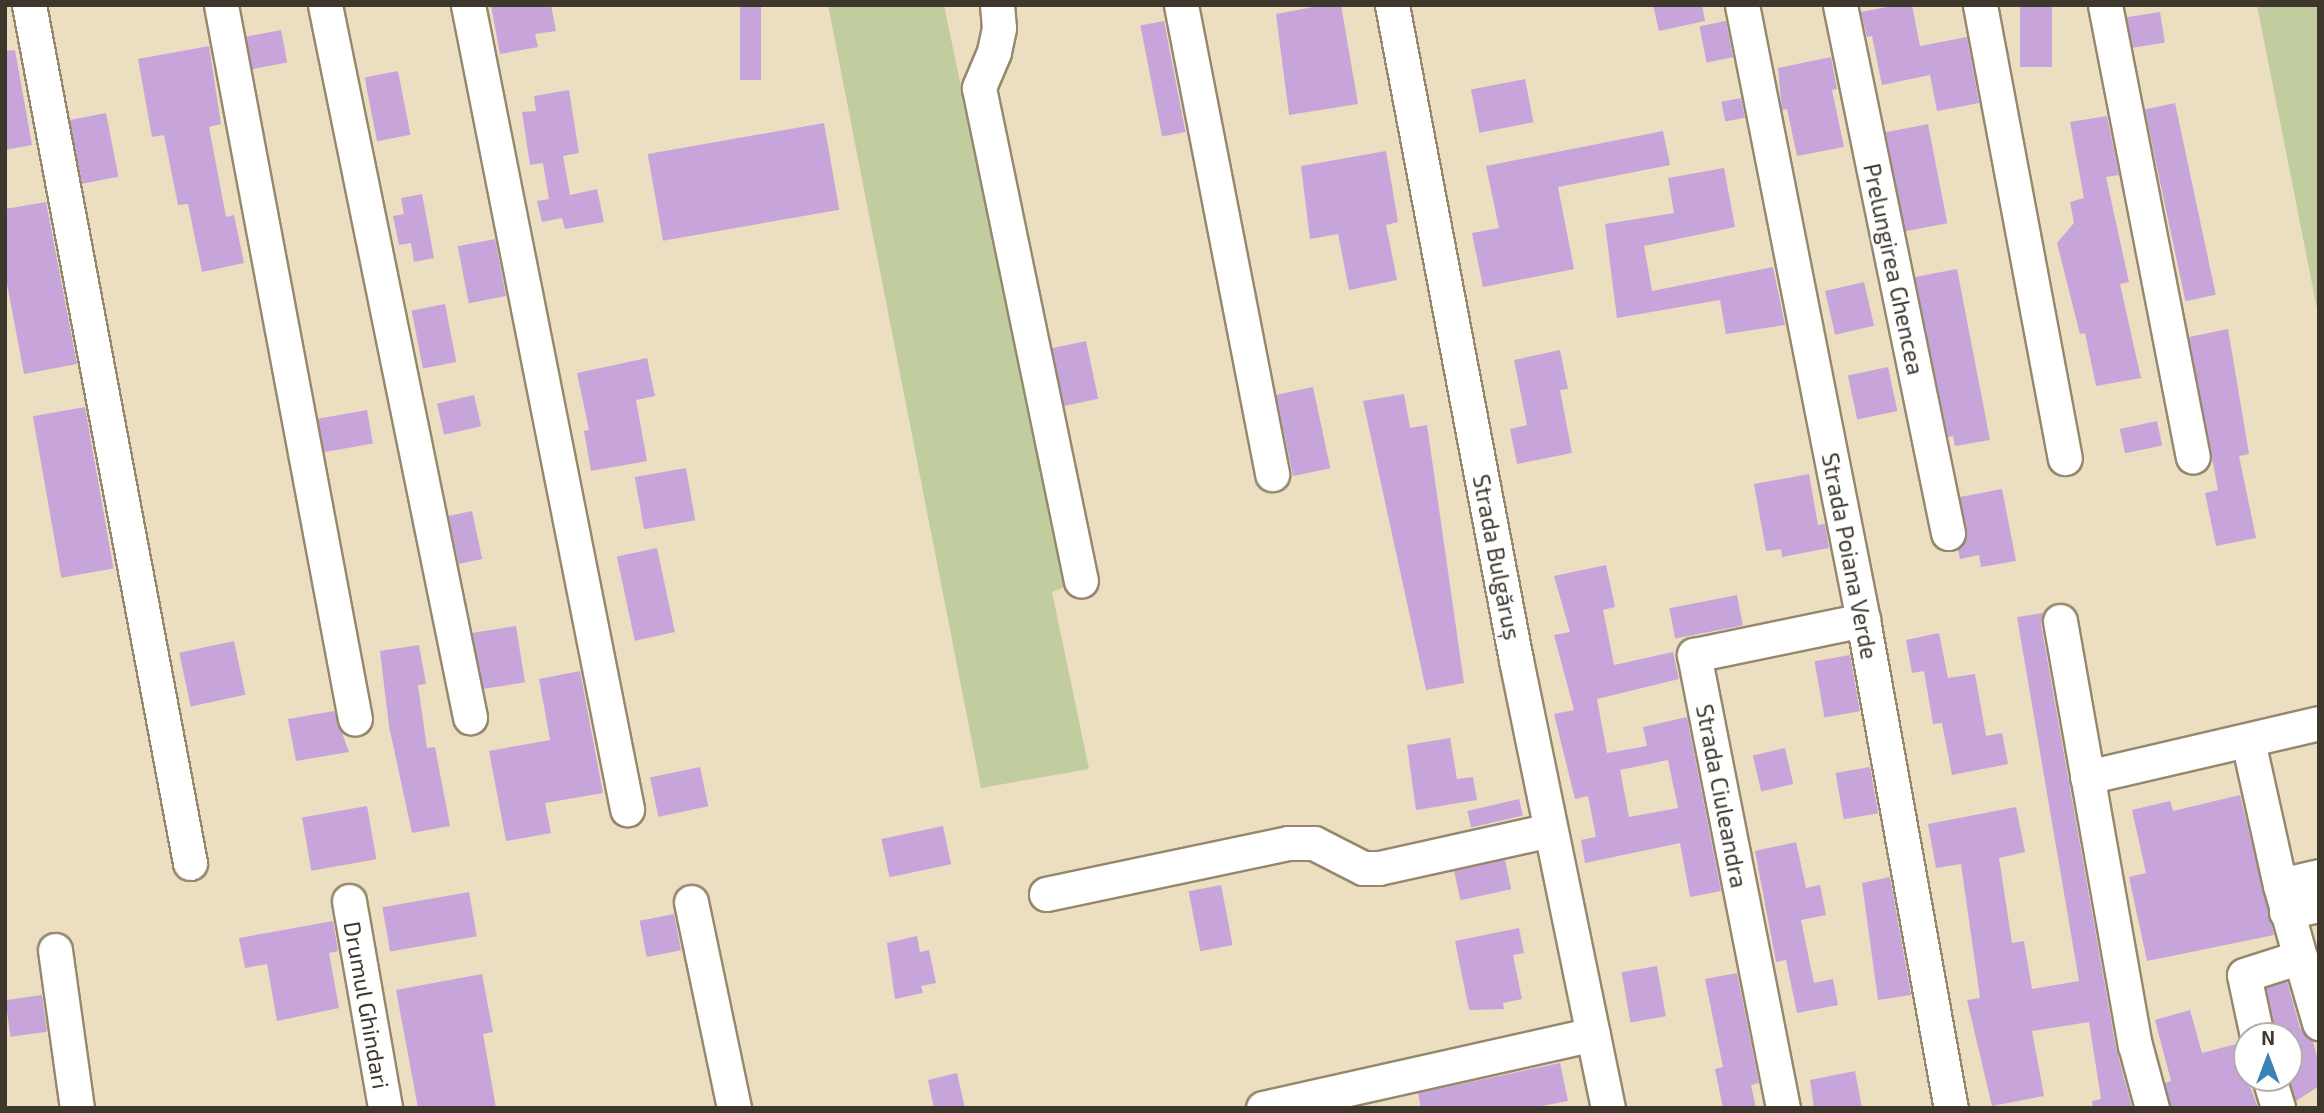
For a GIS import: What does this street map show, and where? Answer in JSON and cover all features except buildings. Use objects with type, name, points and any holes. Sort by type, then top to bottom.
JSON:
[{"type":"street","points":[[29,5],[190,863]]},
{"type":"street","points":[[221,5],[355,719]]},
{"type":"street","points":[[325,5],[470,716]]},
{"type":"street","points":[[468,5],[627,809]]},
{"type":"street","points":[[997,5],[999,28],[994,52],[979,88],[1081,581]]},
{"type":"street","points":[[1181,5],[1272,474]]},
{"type":"street","name":"Strada Bulgăruș","points":[[1392,5],[1550,830],[1608,1108]]},
{"type":"street","name":"Strada Poiana Verde","points":[[1742,5],[1864,625],[1951,1108]]},
{"type":"street","name":"Prelungirea Ghencea","points":[[1840,5],[1948,533]]},
{"type":"street","points":[[1980,5],[2065,458]]},
{"type":"street","points":[[2105,5],[2193,457]]},
{"type":"street","points":[[2060,621],[2135,1045],[2152,1108]]},
{"type":"street","name":"Strada Ciuleandra","points":[[1783,1108],[1694,655],[1864,625]]},
{"type":"street","points":[[2087,776],[2319,723]]},
{"type":"street","points":[[2248,741],[2283,899],[2319,1023]]},
{"type":"street","points":[[1046,894],[1288,843],[1314,843],[1363,868],[1380,868],[1550,830]]},
{"type":"street","points":[[2283,899],[2319,876]]},
{"type":"street","points":[[2283,899],[2319,905]]},
{"type":"street","name":"Drumul Ghindari","points":[[349,901],[385,1108]]},
{"type":"street","points":[[691,902],[734,1108]]},
{"type":"street","points":[[55,950],[76,1108]]},
{"type":"street","points":[[2254,1022],[2244,975],[2300,957]]},
{"type":"street","points":[[1263,1108],[1593,1034]]},
{"type":"green space","points":[[828,5],[944,5],[1065,587],[1052,592],[1089,769],[981,788]]},
{"type":"green space","points":[[2257,5],[2319,5],[2319,319]]}]
